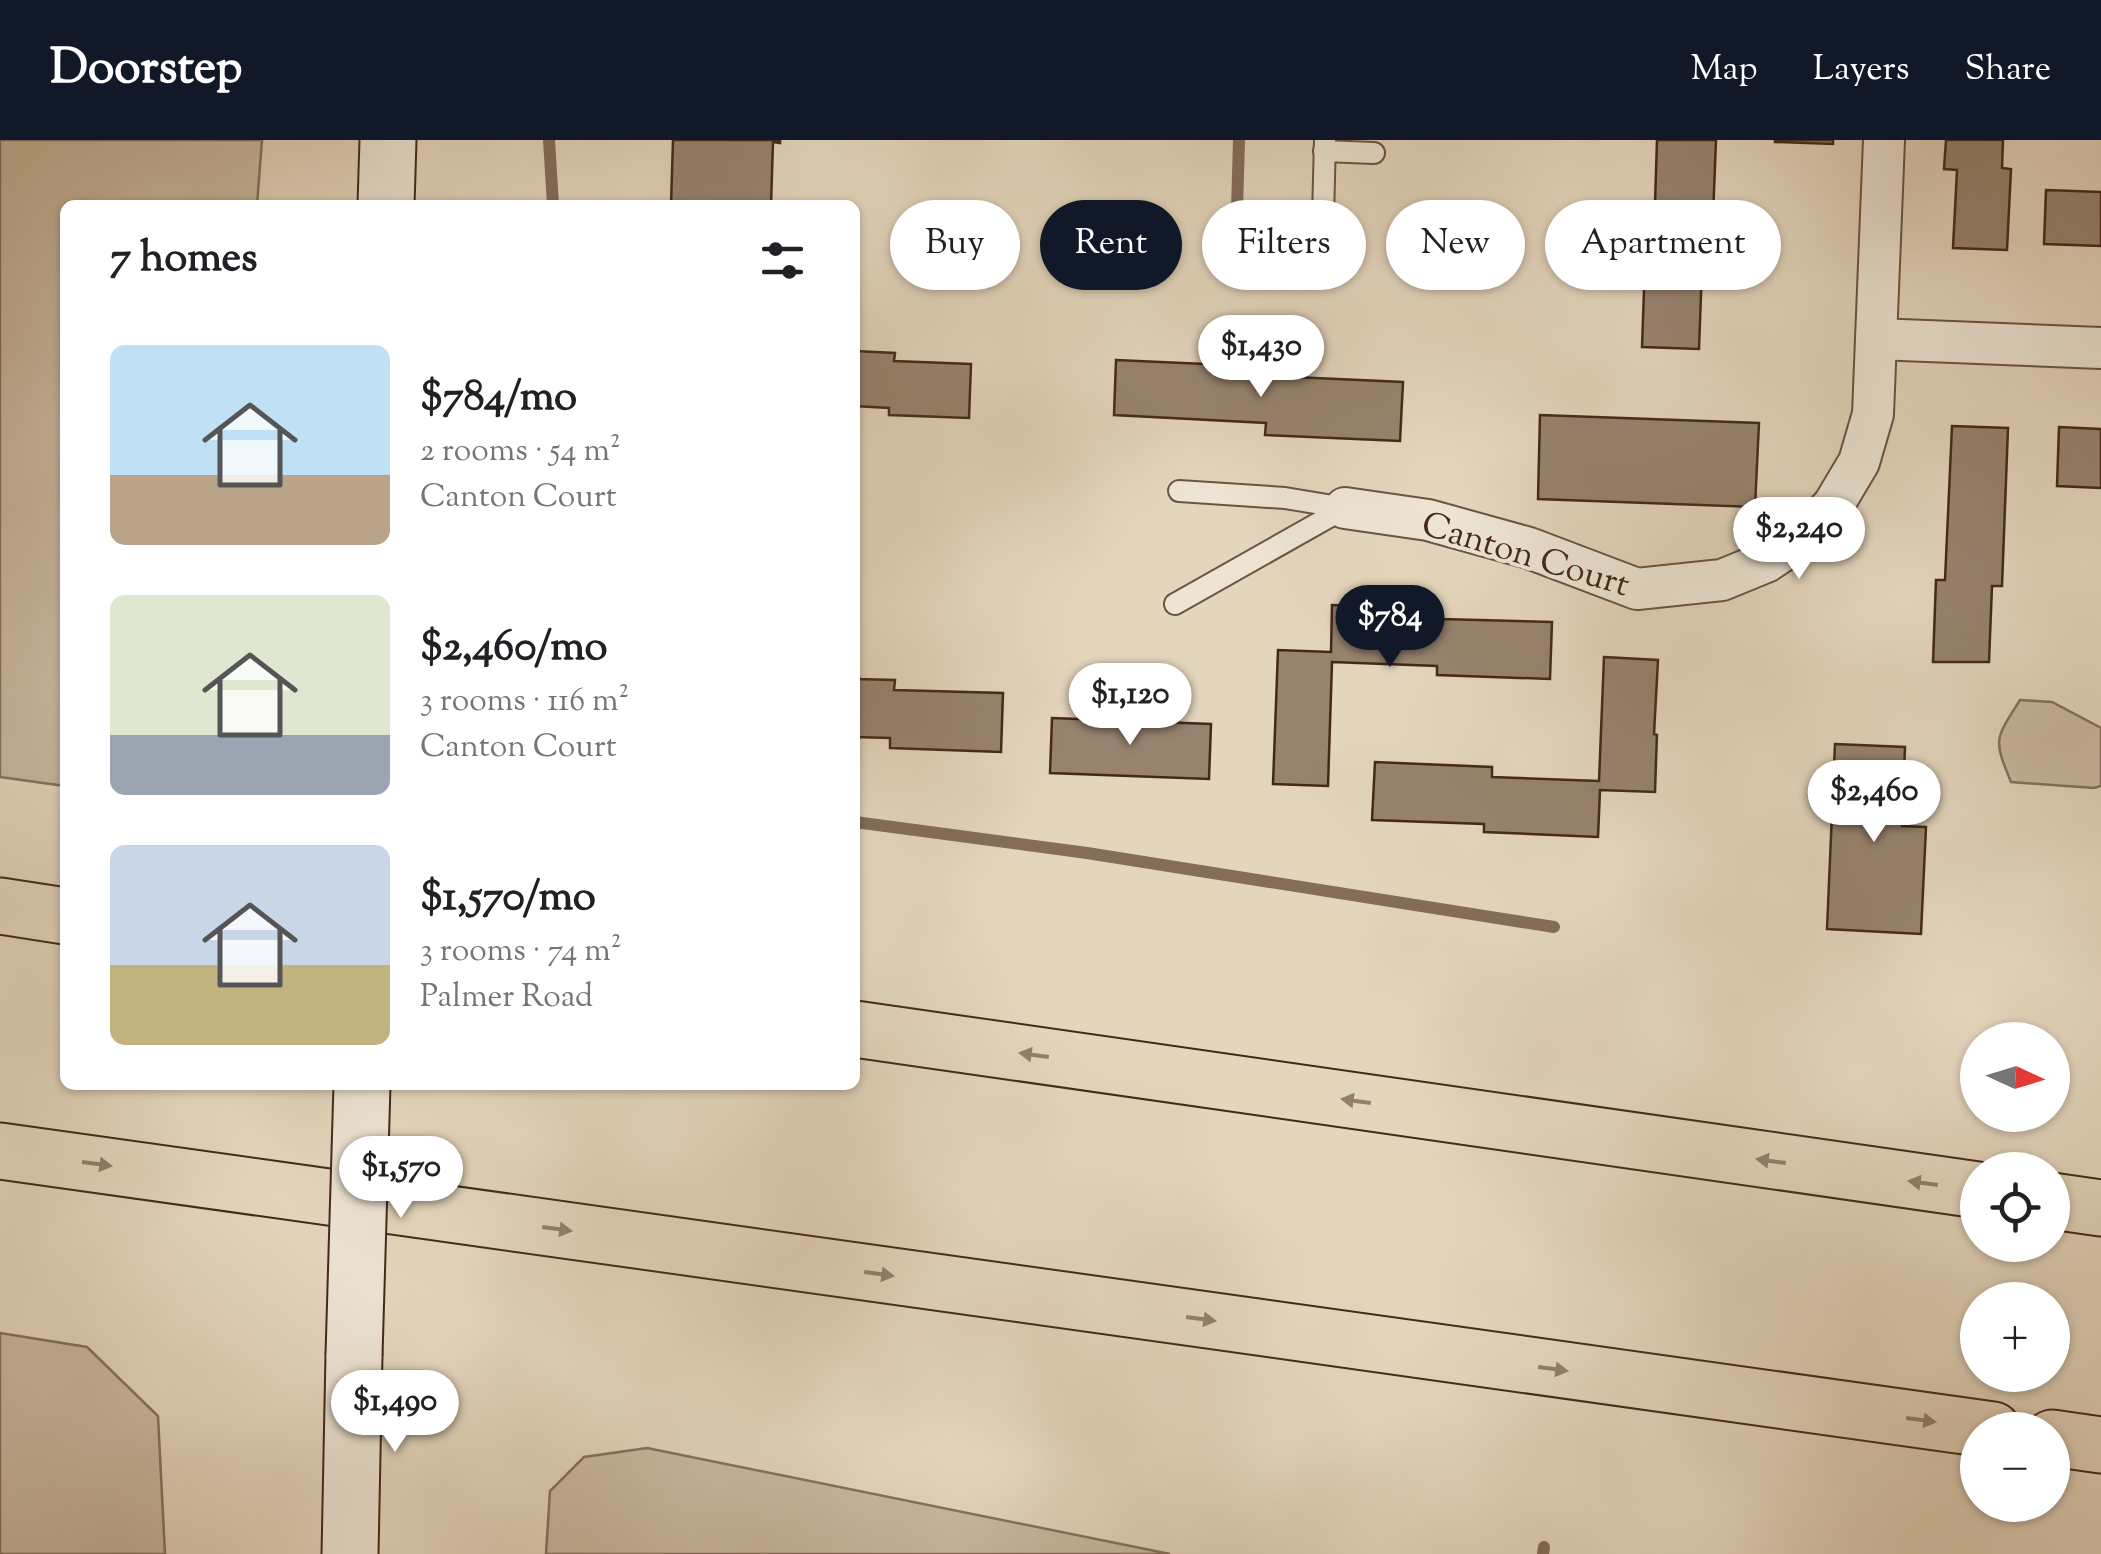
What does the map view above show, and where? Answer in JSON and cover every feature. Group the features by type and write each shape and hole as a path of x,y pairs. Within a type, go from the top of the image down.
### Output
{"highway":[{"path":"0,906 60,915"},
{"path":"860,1030 1960,1187"},
{"path":"0,1151 1960,1425"},
{"path":"2070,1204 2101,1208"},
{"path":"2070,1441 2101,1445"}],"street":[{"path":"386,200 388,140"},
{"name":"Canton Court","path":"1344,508 1445,524 1529,548 1636,589 1722,580 1766,562 1808,534 1834,504 1859,462 1873,414 1884,140"},
{"path":"1876,339 2101,348"},
{"path":"350,1554 362,1090"}],"lane":[{"path":"1323,200 1324,146 1374,153"},
{"name":"Canton Court","path":"1179,491 1284,498 1344,508"},
{"path":"1175,604 1344,508"}],"shaded area":[{"path":"0,140 262,140 257,200 60,200 60,785 0,777"},
{"path":"2020,700 2052,702 2101,728 2101,786 2011,782 1999,740"},
{"path":"0,1333 87,1347 158,1416 165,1554 0,1554"},
{"path":"647,1448 1170,1554 546,1554 550,1491 584,1457"}],"building":[{"path":"673,140 780,140 773,142 771,200 671,200"},
{"path":"1657,140 1716,140 1714,200 1655,200"},
{"path":"1833,140 1833,144 1775,142"},
{"path":"1946,140 2003,140 2002,168 2011,169 2007,250 1953,248 1957,170 1944,169"},
{"path":"2046,190 2101,192 2101,246 2044,244"},
{"path":"1644,290 1701,290 1699,349 1642,347"},
{"path":"860,351 895,353 894,361 971,364 969,418 889,415 889,408 860,406"},
{"path":"1116,360 1272,367 1271,376 1403,382 1400,441 1265,435 1266,423 1114,415"},
{"path":"1540,415 1759,423 1755,507 1538,499"},
{"path":"1952,426 2008,428 2002,586 1992,586 1989,662 1933,662 1936,580 1945,580"},
{"path":"2059,427 2101,429 2101,488 2057,486"},
{"path":"1332,605 1441,609 1441,619 1552,622 1550,679 1437,675 1437,666 1332,662 1328,786 1273,784 1278,650 1331,652"},
{"path":"1604,657 1658,660 1654,734 1657,735 1655,792 1600,790 1598,837 1484,832 1484,824 1372,820 1375,762 1492,767 1492,777 1599,781"},
{"path":"860,679 895,680 894,690 1003,693 1001,752 890,748 890,738 860,737"},
{"path":"1052,718 1211,724 1209,779 1050,773"},
{"path":"1835,744 1905,747 1902,826 1926,827 1921,934 1827,929"}],"waterway":[{"path":"549,140 553,200"},
{"path":"1237,200 1239,140"},
{"path":"860,823 1087,853 1554,927"},
{"path":"1543,1554 1544,1547"}]}
